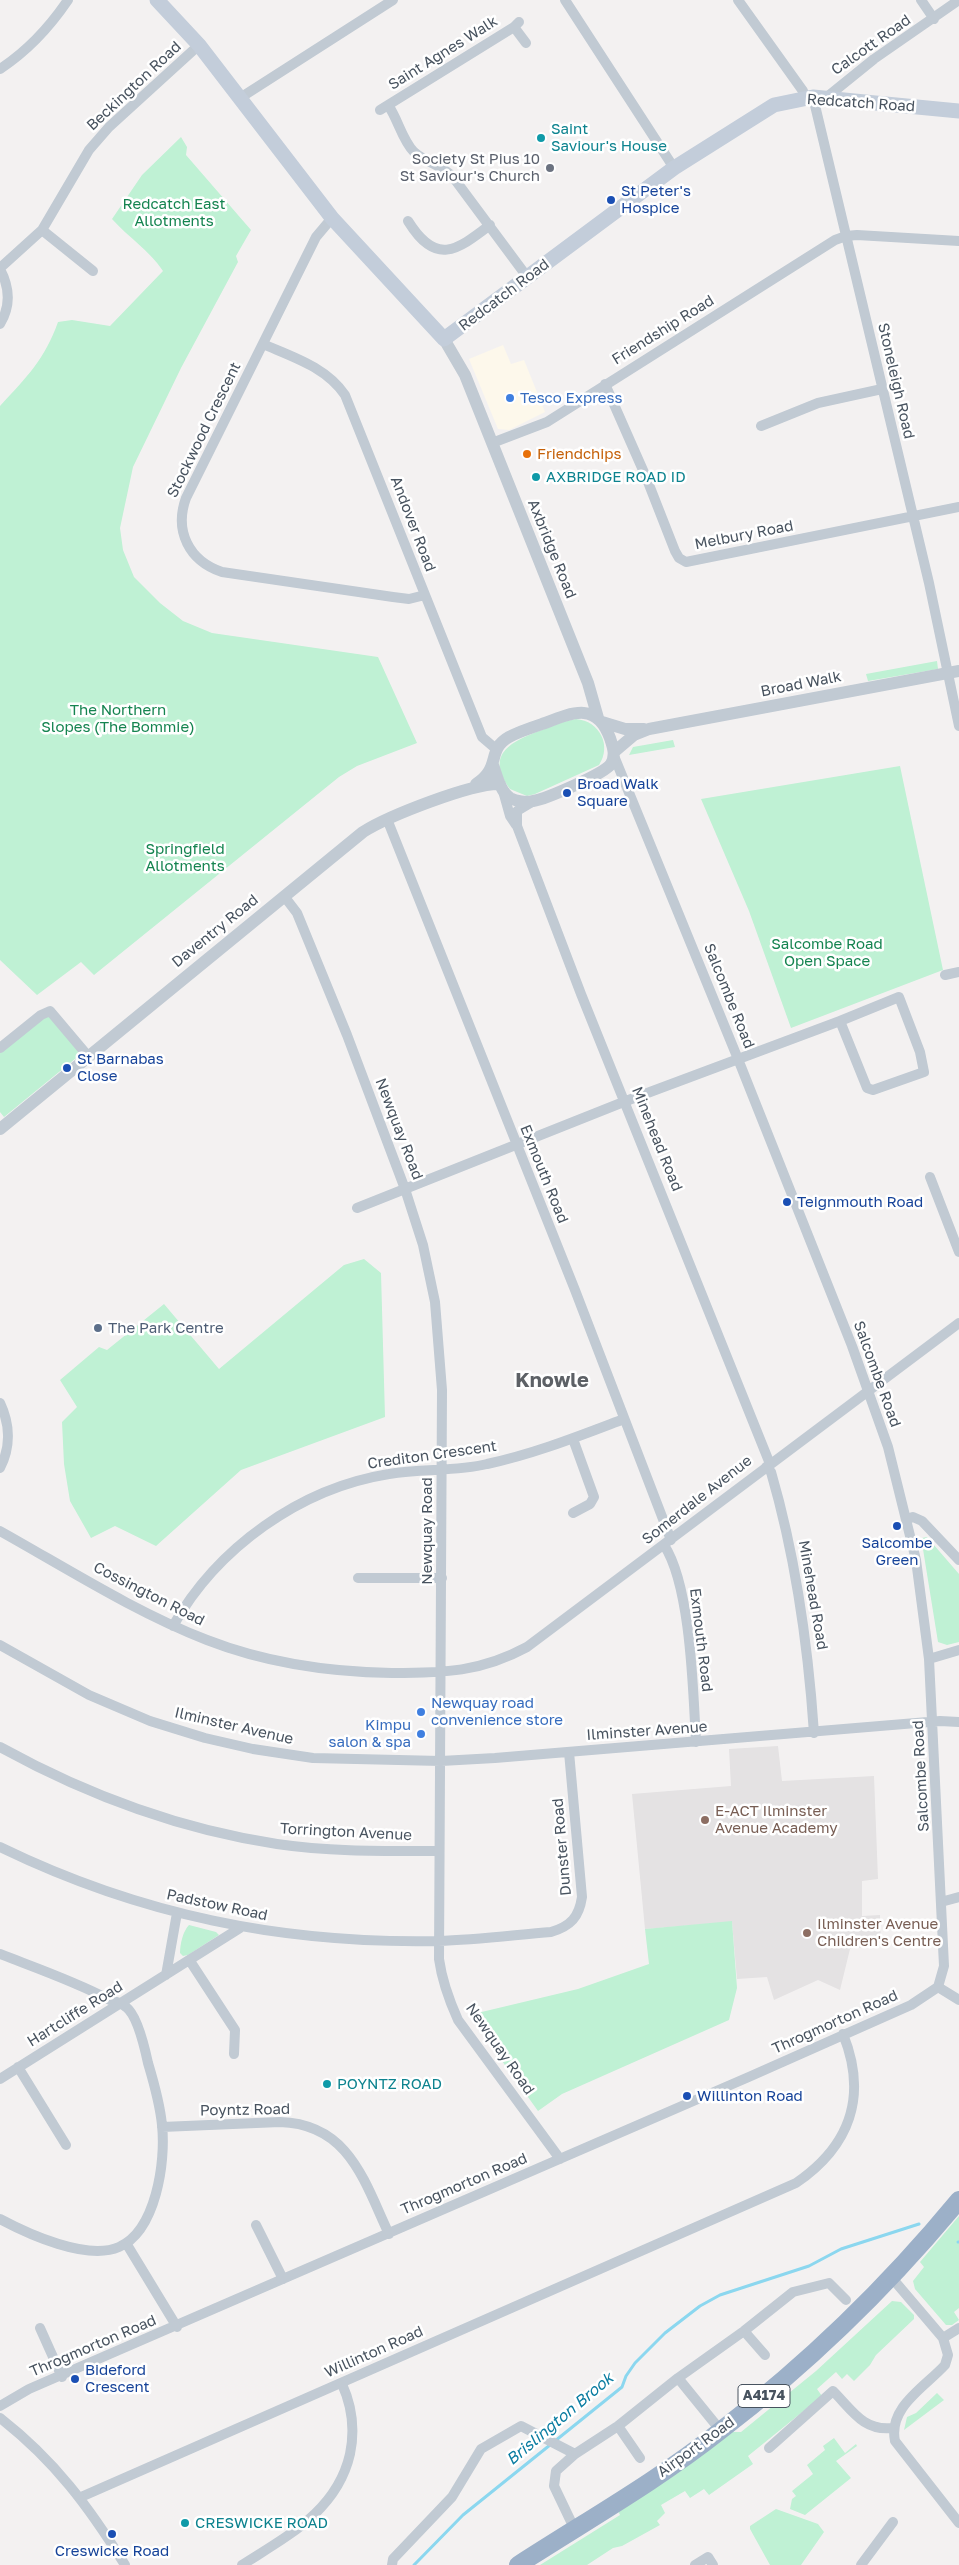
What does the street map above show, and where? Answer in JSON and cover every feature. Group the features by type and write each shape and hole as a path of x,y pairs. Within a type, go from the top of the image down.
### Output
{"highway":[{"name":"Airport Road","path":"518,2565 575,2530 721,2431 791,2375 892,2278 959,2200"}],"main road":[{"name":"Redcatch Road","path":"157,0 200,45 332,218 444,339 674,168 763,110 787,101 815,97 959,111"}],"street":[{"path":"0,69 22,54 49,28 68,0"},
{"path":"240,98 393,0"},
{"path":"565,0 674,168"},
{"name":"Stoneleigh Road","path":"738,0 803,91 815,97 882,389 953,672 959,726"},
{"path":"921,0 934,19"},
{"name":"Calcott Road","path":"815,97 934,19 959,0"},
{"name":"Saint Agnes Walk","path":"526,43 516,25 384,107 412,150 426,160 444,167 490,225 528,278"},
{"name":"Beckington Road","path":"0,324 6,313 8,302 6,279 0,269 42,230 89,150 109,126 200,45"},
{"name":"Stockwood Crescent","path":"332,218 316,237 184,505 182,529 188,546 204,564 222,572 409,599 425,595"},
{"path":"408,221 428,244 443,250 453,250 463,245 490,225"},
{"path":"42,230 93,271"},
{"path":"846,236 959,241"},
{"name":"Friendship Road","path":"492,443 547,422 835,240 846,236"},
{"name":"Axbridge Road","path":"444,339 463,370 600,720"},
{"name":"Andover Road","path":"263,344 323,372 335,382 345,395 482,737 496,750"},
{"name":"Melbury Road","path":"605,384 646,477 675,551 679,558 686,562 913,517"},
{"path":"761,426 818,403 882,389"},
{"path":"913,517 959,508"},
{"name":"Broad Walk","path":"614,754 634,735 649,729 953,672"},
{"path":"571,713 584,703 590,691"},
{"path":"533,801 516,801 502,787 493,765 496,750 502,742 512,735 571,713 582,711 600,720 614,754 611,764 596,776"},
{"name":"Broad Walk","path":"600,720 625,728 649,729"},
{"name":"Salcombe Road","path":"614,754 738,1059 869,1392 888,1447 907,1518 917,1569 929,1659 944,1966 938,1987"},
{"name":"Daventry Road","path":"470,788 487,776 493,765"},
{"path":"517,826 517,811 533,801 596,776 614,774 626,782"},
{"name":"Daventry Road","path":"1,1125 363,832 387,819 470,788 489,784 502,787"},
{"name":"Minehead Road","path":"502,787 510,816 517,826 581,994 626,1101 773,1480 793,1558 807,1644 814,1733"},
{"name":"Exmouth Road","path":"387,819 575,1290 668,1542 676,1567 686,1624 696,1742"},
{"name":"Newquay Road","path":"284,896 297,913 347,1035 405,1189 423,1244 435,1302 441,1359 442,1578 439,1959 442,1977 448,1999 458,2020 560,2159"},
{"path":"945,975 959,972"},
{"path":"357,1208 626,1101 899,998 920,1052 924,1072 873,1090 867,1088 840,1021"},
{"path":"0,1048 41,1015 50,1012 88,1056"},
{"path":"930,1177 959,1252"},
{"name":"Somerdale Avenue","path":"441,1673 488,1665 527,1647 959,1323"},
{"path":"0,1404 6,1419 9,1439 0,1468"},
{"name":"Crediton Crescent","path":"173,1626 192,1595 216,1567 266,1525 314,1497 374,1476 486,1465 573,1439 624,1419"},
{"path":"573,1439 594,1497 590,1504 573,1513"},
{"path":"907,1518 913,1517 922,1520 959,1560"},
{"name":"Cossington Road","path":"0,1531 173,1626 239,1651 302,1666 366,1672 441,1673"},
{"path":"358,1578 442,1578"},
{"name":"Ilminster Avenue","path":"0,1645 89,1695 150,1721 205,1738 253,1749 313,1758 441,1762 959,1722"},
{"path":"929,1659 959,1650"},
{"name":"Torrington Avenue","path":"0,1747 52,1776 111,1801 195,1828 287,1845 347,1850 439,1851"},
{"name":"Dunster Road","path":"440,1941 551,1932 564,1928 574,1921 580,1910 582,1897 569,1752"},
{"name":"Padstow Road","path":"0,1847 102,1890 176,1913 240,1928 345,1939 440,1941"},
{"path":"941,1902 959,1897"},
{"path":"166,1975 176,1913"},
{"name":"Hartcliffe Road","path":"0,2079 240,1928"},
{"path":"0,1954 93,1991 126,2007 139,2033 153,2079 162,2127 159,2176 150,2211 143,2227 118,2248 97,2252 54,2242 0,2218"},
{"path":"190,1961 235,2030 234,2054"},
{"path":"938,1987 959,2000"},
{"name":"Throgmorton Road","path":"0,2406 30,2389 177,2327 911,2005 938,1987"},
{"name":"Willinton Road","path":"81,2497 780,2191 809,2174 835,2147 849,2120 855,2087 854,2072 843,2034"},
{"path":"18,2067 66,2145"},
{"name":"Poyntz Road","path":"162,2127 287,2122 317,2130 338,2143 354,2160 389,2234"},
{"path":"256,2225 283,2280"},
{"path":"126,2243 177,2327"},
{"path":"892,2278 943,2338 948,2355 945,2365 903,2406 896,2416 892,2428 895,2441 959,2523"},
{"path":"575,2530 554,2486 556,2471 575,2454 618,2426 678,2378 744,2331 793,2292 829,2284 846,2300"},
{"path":"40,2328 62,2377"},
{"path":"943,2338 959,2328"},
{"path":"744,2331 765,2355"},
{"path":"678,2378 721,2431"},
{"path":"242,2565 309,2521 326,2504 339,2486 347,2465 353,2437 351,2410 342,2384"},
{"path":"769,2448 833,2392 867,2426 883,2429 892,2428"},
{"path":"0,2418 41,2452 81,2497 125,2565"},
{"path":"392,2565 393,2560 452,2497 481,2449 521,2426 557,2447 575,2454"},
{"path":"618,2426 640,2458"},
{"path":"861,2565 893,2522"},
{"path":"695,2565 708,2557 713,2565"}],"shaded area":[{"path":"503,345 511,364 524,360 545,412 509,430 498,429 469,359"},
{"path":"778,1746 782,1781 874,1776 878,1879 862,1881 862,1916 880,1915 881,1945 850,1949 840,1990 818,1980 774,2000 767,1977 737,1979 732,1922 645,1929 632,1794 731,1786 729,1749"}],"green space":[{"name":"The Northern Slopes (The Bommie)","path":"181,137 187,147 186,155 251,230 236,256 238,262 181,368 133,467 120,528 123,550 134,577 160,603 183,621 212,633 378,657 417,743 357,766 339,777 94,975 81,962 37,995 0,960 0,406 41,357 58,322 72,320 110,326 163,271 152,257 112,219 142,175"},
{"path":"937,661 938,669 868,681 866,674"},
{"path":"576,719 592,724 601,736 604,750 603,758 599,765 535,794 527,796 510,789 500,767 504,751 510,745 528,735"},
{"path":"673,740 675,747 629,755 633,747"},
{"name":"Salcombe Road Open Space","path":"900,766 943,970 791,1028 749,911 701,799"},
{"path":"49,1013 81,1054 4,1117 0,1112 0,1053"},
{"path":"364,1259 381,1273 385,1417 241,1470 156,1546 115,1526 91,1538 70,1501 64,1464 62,1422 77,1407 60,1380 99,1347 107,1350 164,1304 219,1369 344,1265"},
{"path":"927,1537 959,1574 959,1642 947,1645 938,1642 922,1543 922,1538"},
{"path":"732,1921 737,1988 729,2020 562,2094 538,2111 469,2015 578,1989 649,1964 645,1929"},
{"path":"189,1925 216,1932 219,1935 188,1955 183,1956 180,1953 181,1942"},
{"path":"959,2216 959,2308 954,2312 959,2320 952,2325 946,2325 915,2289 913,2281 924,2267 920,2262"},
{"path":"892,2301 901,2302 914,2315 914,2319 876,2355 870,2365 854,2381 847,2374 842,2379 836,2372 817,2389 822,2396 748,2456 753,2464 709,2495 704,2489 690,2498 685,2491 661,2505 665,2513 657,2521 660,2525 622,2546 613,2548 587,2565 540,2565 620,2515 618,2511 731,2432 741,2432 816,2371"},
{"path":"937,2393 944,2400 904,2430 907,2417 916,2413"},
{"path":"834,2438 845,2453 856,2444 857,2446 836,2461 851,2478 805,2515 790,2509 792,2499 796,2496 792,2491 813,2474 807,2465 825,2450 823,2446"},
{"path":"776,2509 818,2524 824,2532 801,2565 770,2565 750,2529 750,2526"}],"waterway":[{"name":"Brislington Brook","path":"555,2441 622,2387 626,2376 635,2363 665,2333 700,2306 720,2295 809,2266 841,2249 919,2224"},
{"name":"Brislington Brook","path":"414,2565 463,2515 550,2445"}],"place":[{"name":"Saint Saviour's House","path":"541,138"},
{"name":"Society St Pius 10 St Saviour's Church","path":"550,168"},
{"name":"St Peter's Hospice","path":"611,200"},
{"name":"Tesco Express","path":"510,398"},
{"name":"Friendchips","path":"527,454"},
{"name":"AXBRIDGE ROAD ID","path":"536,477"},
{"name":"Broad Walk Square","path":"567,793"},
{"name":"St Barnabas Close","path":"67,1068"},
{"name":"Teignmouth Road","path":"787,1202"},
{"name":"The Park Centre","path":"98,1328"},
{"name":"Salcombe Green","path":"897,1526"},
{"name":"Newquay road convenience store","path":"421,1712"},
{"name":"Kimpu salon & spa","path":"421,1734"},
{"name":"E-ACT Ilminster Avenue Academy","path":"705,1820"},
{"name":"Ilminster Avenue Children's Centre","path":"807,1933"},
{"name":"POYNTZ ROAD","path":"327,2084"},
{"name":"Willinton Road","path":"687,2096"},
{"name":"Bideford Crescent","path":"75,2379"},
{"name":"CRESWICKE ROAD","path":"185,2523"},
{"name":"Creswicke Road","path":"112,2534"}],"district":[{"name":"Knowle","path":"552,1381"}],"park label":[{"name":"Redcatch East Allotments","path":"174,212"},
{"name":"Springfield Allotments","path":"185,858"}]}
